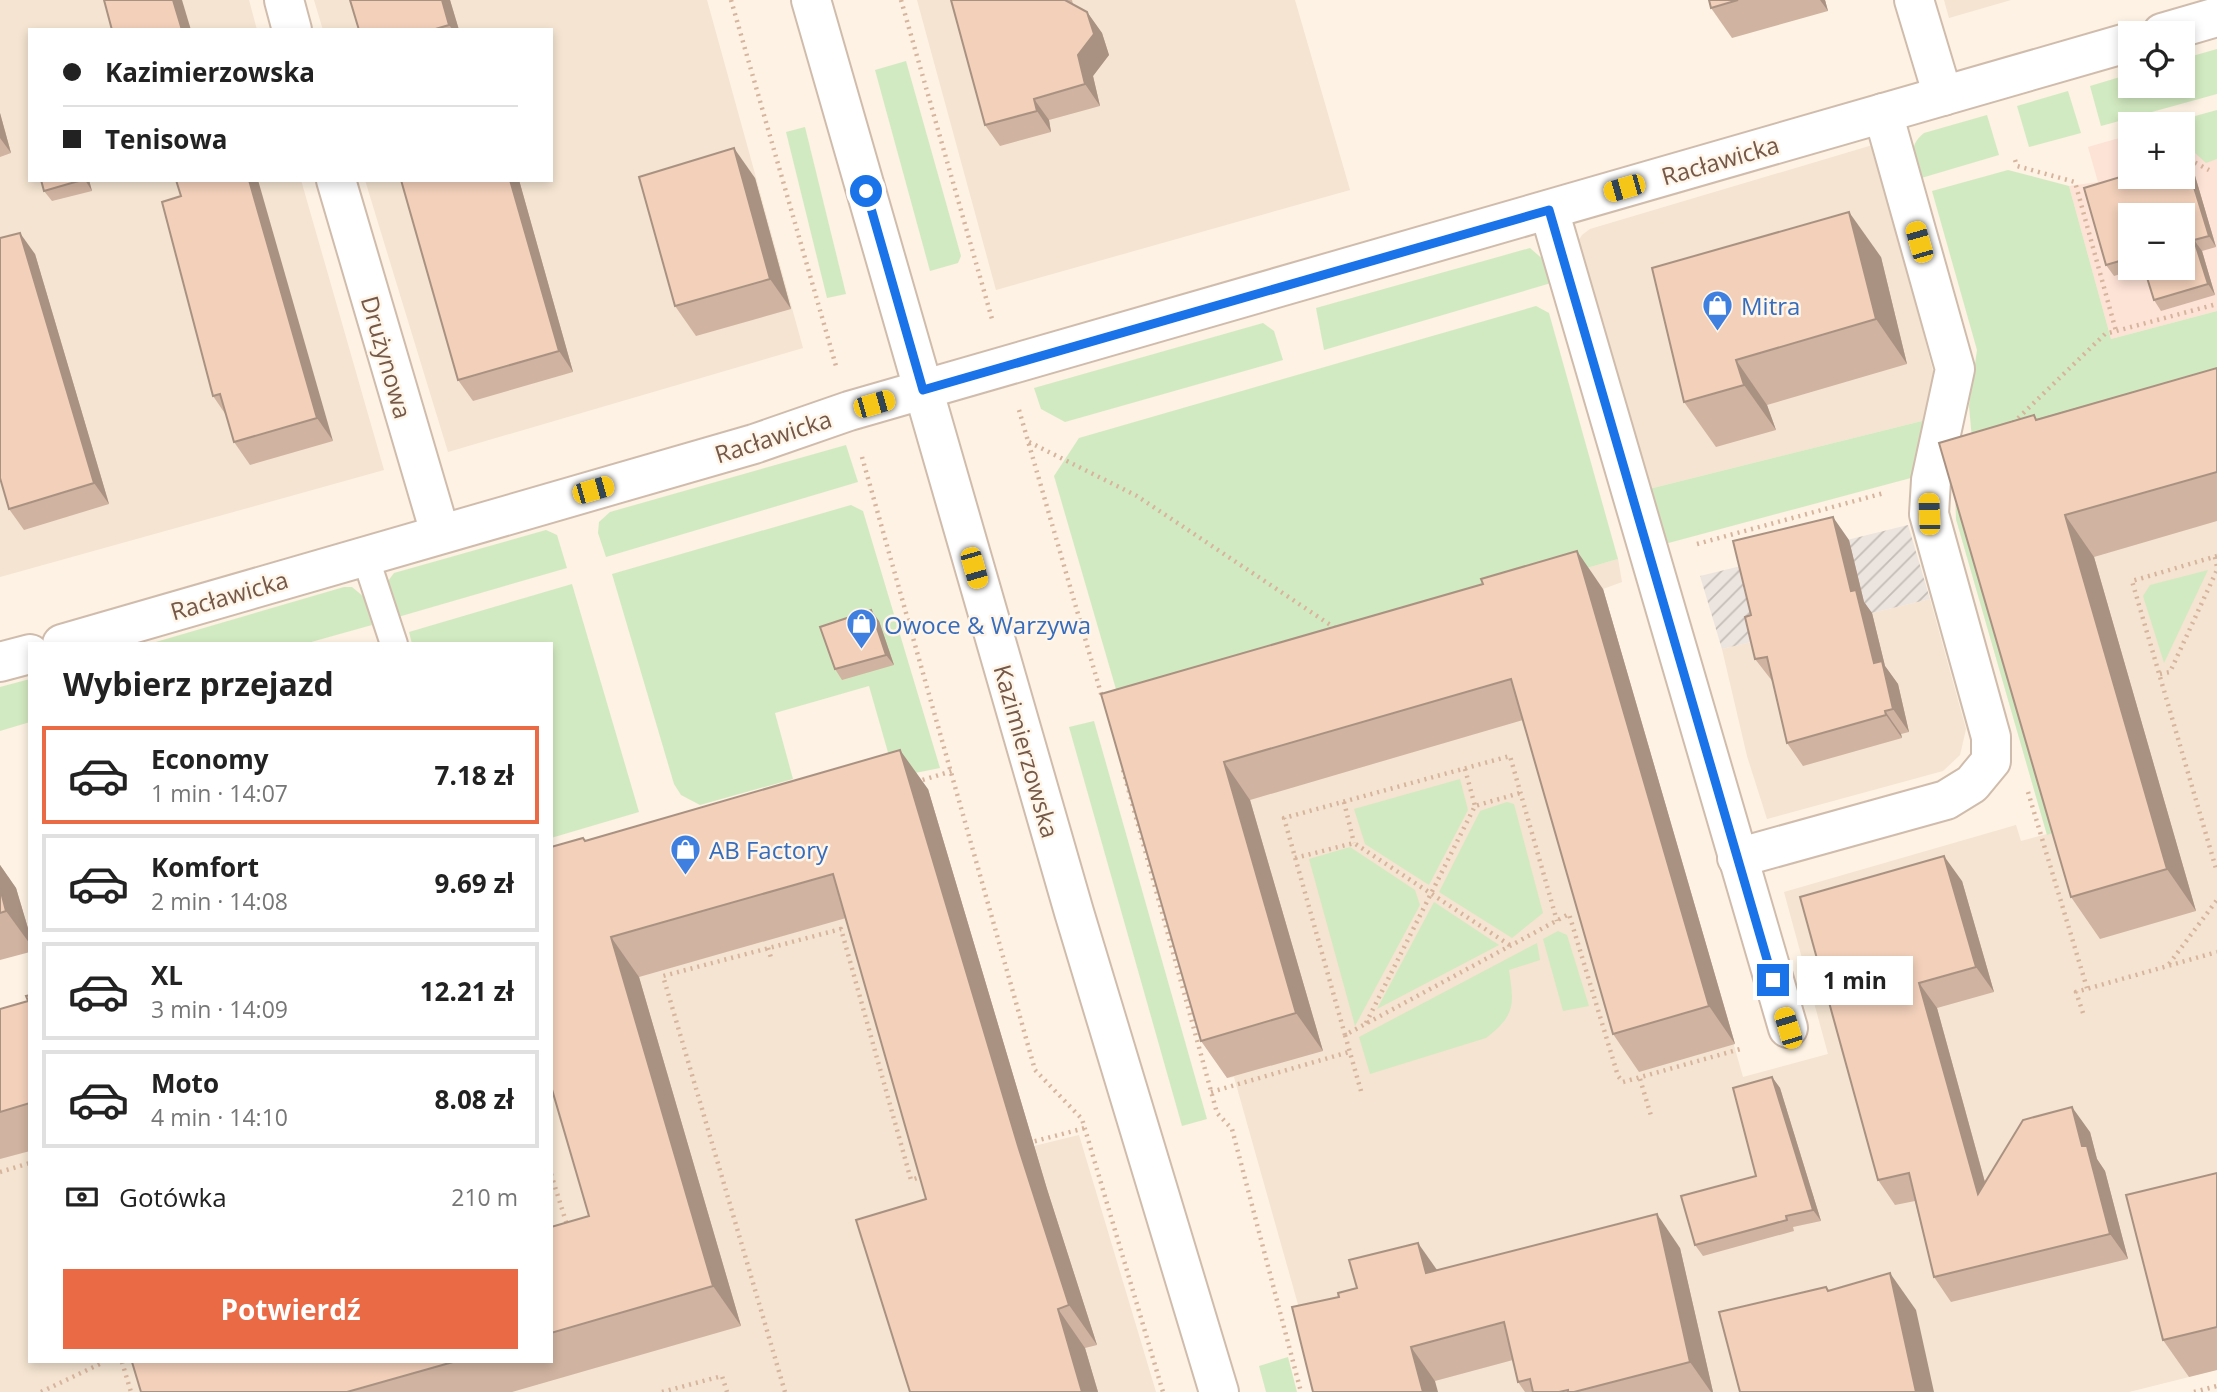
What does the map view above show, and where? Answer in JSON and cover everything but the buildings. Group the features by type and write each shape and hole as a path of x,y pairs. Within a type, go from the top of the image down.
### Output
{"street":[{"path":"284,0 291,28"},
{"name":"Kazimierzowska","path":"811,0 1073,912 1215,1388"},
{"path":"1914,0 1943,96"},
{"path":"2195,24 2217,18"},
{"name":"Racławicka","path":"76,642 104,638 440,533 754,444 923,390 2118,45"},
{"path":"1737,858 1946,800 1972,784 1991,761 1991,737 1929,514 1931,480 1955,369 1883,113"},
{"name":"Drużynowa","path":"337,182 440,533"},
{"path":"1549,210 1648,558 1788,1028"},
{"path":"0,662 28,655"}],"lane":[{"path":"365,556 393,642"}],"path":[{"path":"731,0 839,375"},
{"path":"901,0 995,329"},
{"path":"2015,160 2017,166 2075,182 2116,331"},
{"path":"2195,163 2208,170"},
{"path":"2005,431 2105,334 2217,304"},
{"path":"1016,402 1103,700"},
{"path":"1028,442 1137,496 1348,637"},
{"path":"859,449 1035,1070 1082,1119 1163,1392"},
{"path":"1648,558 1931,480"},
{"path":"2160,674 2170,672 2217,569 2216,557 2132,581 2217,872"},
{"path":"1362,1091 1284,818 1510,756 1557,920"},
{"path":"1121,765 1217,1113 1233,1129 1301,1392"},
{"path":"1366,1024 1475,806 1465,769"},
{"path":"912,783 952,771"},
{"path":"1475,806 1520,793"},
{"path":"1344,802 1354,843 1511,946"},
{"path":"1295,858 1354,843"},
{"path":"2168,965 2217,900"},
{"path":"1345,1035 1569,914 1618,1076 1623,1082 1754,1044"},
{"path":"785,1392 663,976 841,929 911,1180 936,1172"},
{"path":"768,948 772,961"},
{"path":"2083,1013 2076,992 2217,952"},
{"path":"1211,1092 1349,1052"},
{"path":"1640,1079 1652,1119"},
{"path":"1020,1146 1085,1128"},
{"path":"0,1171 28,1164"},
{"path":"553,1180 570,1235"},
{"path":"41,1392 102,1363"},
{"path":"122,1363 131,1392"},
{"path":"662,1392 722,1376 727,1392"},
{"path":"2194,1392 2217,1386"}],"shaded area":[{"path":"0,0 249,0 256,28 28,28 28,182 302,182 384,470 0,577"},
{"path":"314,0 707,0 803,348 448,452 366,182 553,182 553,28 322,28"},
{"path":"917,0 1295,0 1350,190 996,290"},
{"path":"1944,0 2011,0 1949,18"},
{"path":"2118,138 2118,189 2195,189 2195,152 2206,162 2217,159 2217,311 2111,339 2069,186 2098,182 2088,147"},
{"path":"1876,144 1936,383 1930,419 1645,490 1577,243 1582,235 1590,229"},
{"path":"2217,388 2217,1370 2129,1392 1328,1392 1301,1315 1234,1077 1227,1078 1120,703 1618,559 1622,582 1603,589 1743,1077 1828,1054 1784,892 2016,825 2021,841 2047,834 1956,519 1955,504"},
{"path":"1908,525 1930,599 1722,649 1700,576"},
{"path":"1930,599 1966,729 1960,755 1943,771 1767,819 1747,756 1722,649"},
{"path":"928,789 1034,1146 1079,1135 1156,1392 0,1392 0,1057 28,1049 28,1363 553,1363 553,894 613,881"}],"green space":[{"path":"2217,49 2217,94 2152,112 2118,112 2118,121 2101,126 2090,86 2118,78 2118,98 2195,98 2195,55"},
{"path":"906,61 961,256 958,263 930,271 875,70"},
{"path":"2068,91 2081,133 2029,147 2017,106"},
{"path":"2217,110 2217,159 2206,163 2195,153 2195,116"},
{"path":"1987,115 1999,155 1918,179 1914,148 1924,133"},
{"path":"805,127 846,294 827,298 786,132"},
{"path":"2008,170 2069,186 2111,339 2217,311 2217,388 1972,439 1969,406 1977,350 1932,191"},
{"path":"1530,248 1546,262 1551,283 1324,350 1316,308"},
{"path":"1536,306 1549,313 1618,559 1120,703 1054,476 1079,438"},
{"path":"1263,323 1274,331 1283,360 1065,422 1041,409 1034,388"},
{"path":"1930,419 1922,475 1661,545 1645,490"},
{"path":"846,445 858,482 606,557 598,533 599,522 610,512"},
{"path":"1956,491 2064,828 2047,835 1956,519"},
{"path":"851,505 863,511 940,768 895,777 869,686 775,713 793,779 700,805 681,795 674,784 612,574"},
{"path":"546,530 557,535 567,568 398,617 388,581 394,573"},
{"path":"2208,570 2164,663 2143,596 2150,585"},
{"path":"572,584 639,812 553,837 553,642 412,642 409,632"},
{"path":"344,587 352,587 364,597 372,625 311,642 156,642"},
{"path":"28,680 28,723 0,731 0,687"},
{"path":"1094,721 1207,1119 1182,1126 1069,727"},
{"path":"1460,779 1468,810 1429,885 1365,844 1354,809"},
{"path":"1507,802 1514,804 1543,913 1512,938 1439,892 1480,811"},
{"path":"1350,847 1415,890 1420,905 1355,1026 1309,859"},
{"path":"1434,902 1499,945 1377,1009"},
{"path":"1558,931 1567,935 1589,1006 1563,1011 1543,939"},
{"path":"1537,943 1540,960 1509,970 1511,1008 1503,1022 1486,1038 1370,1074 1359,1037"},
{"path":"1288,1357 1297,1392 1266,1392 1259,1366"}],"place":[{"name":"Mitra","path":"1718,332"},
{"name":"Owoce & Warzywa","path":"861,651"},
{"name":"AB Factory","path":"686,876"}],"route":[{"path":"866,191 923,390 1549,210 1648,558 1773,980"}]}
